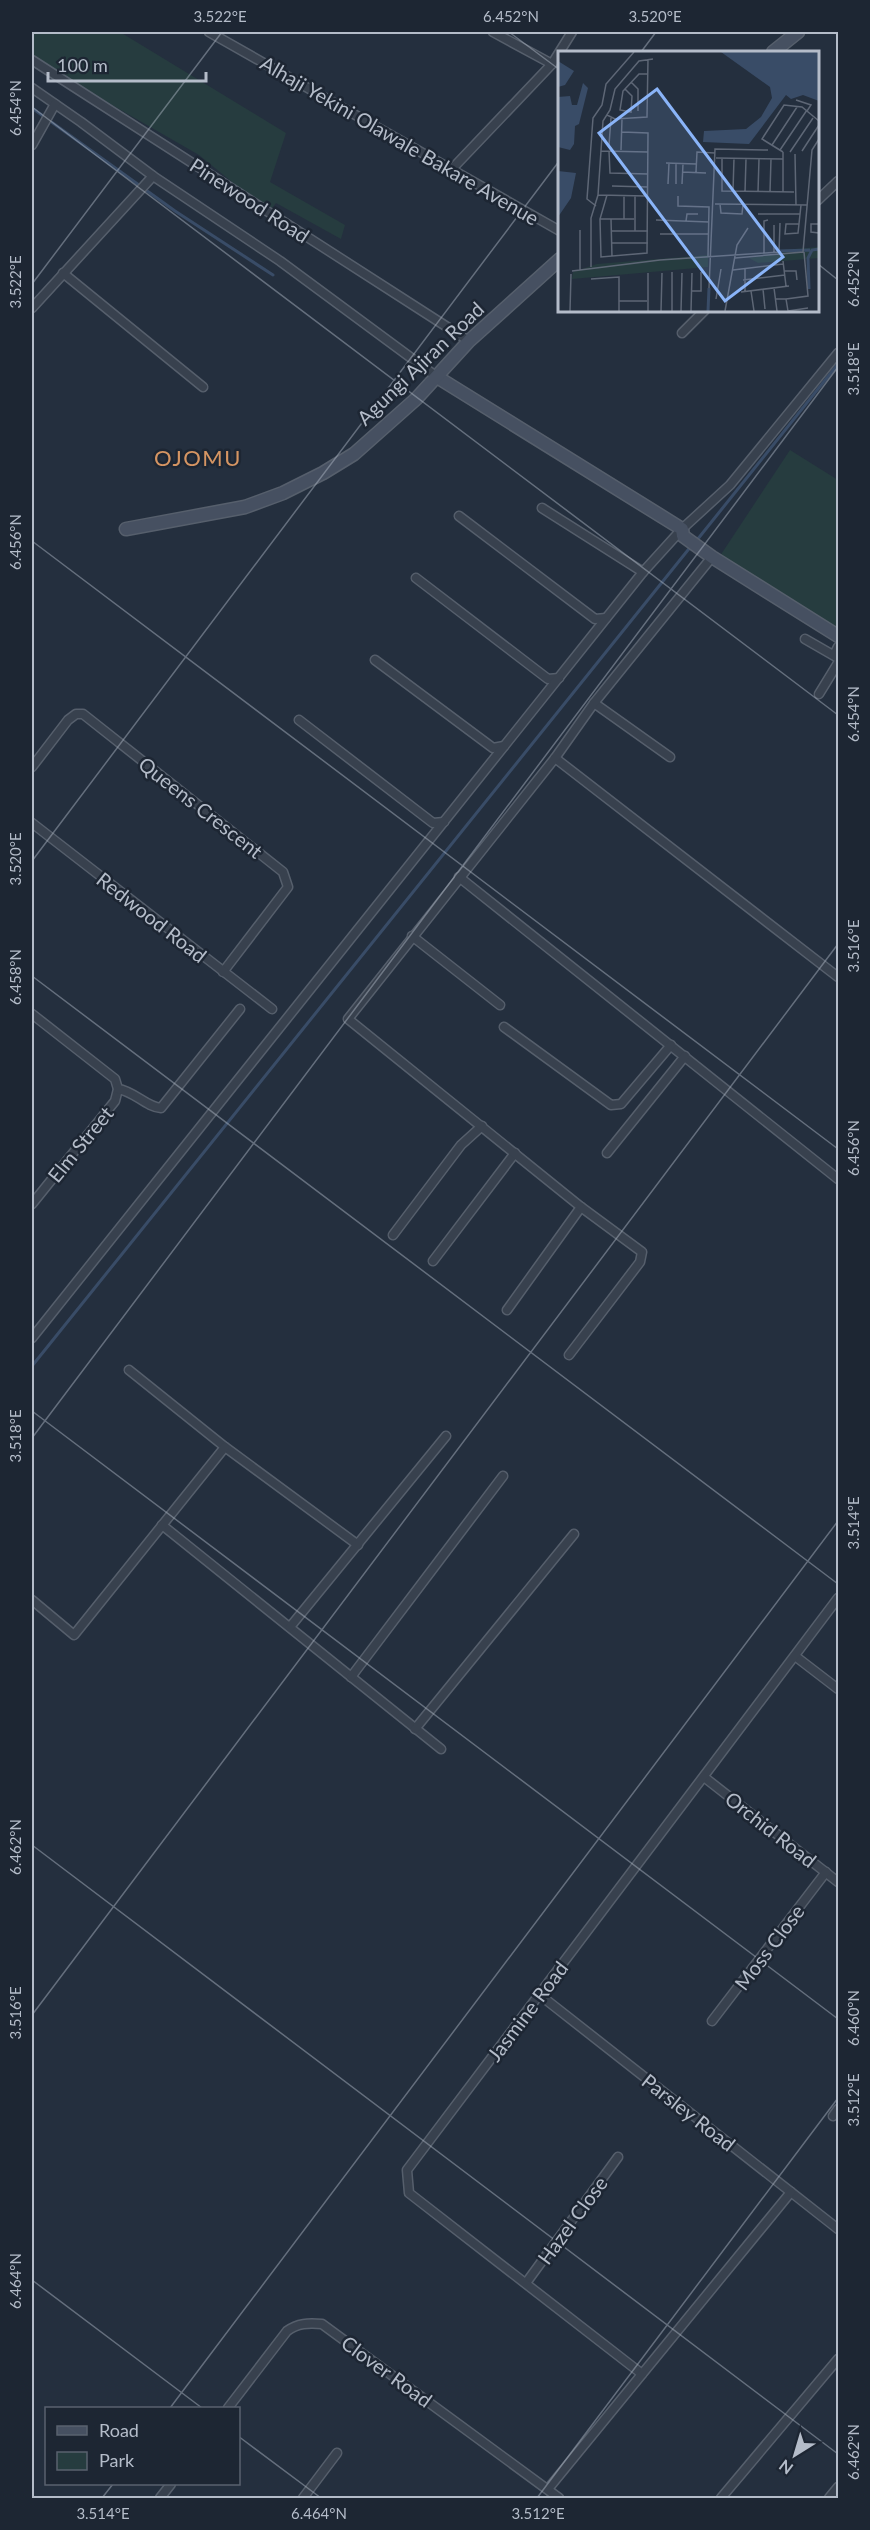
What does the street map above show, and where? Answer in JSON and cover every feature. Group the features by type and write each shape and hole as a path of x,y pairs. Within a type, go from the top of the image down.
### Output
{"street":[{"name":"Alhaji Yekini Olawale Bakare Avenue","path":"209,32 558,230"},
{"path":"493,32 552,64"},
{"path":"560,51 572,32"},
{"path":"775,51 798,32"},
{"path":"451,170 552,64 558,54"},
{"name":"Pinewood Road","path":"32,60 469,341"},
{"path":"32,88 153,176 280,261 437,377 683,532 710,556 838,636"},
{"path":"32,145 55,104"},
{"path":"32,308 153,176"},
{"path":"819,199 838,181"},
{"name":"Agungi Ajiran Road","path":"126,529 245,507 284,494 354,454 416,399 469,341 558,261"},
{"path":"63,273 203,387"},
{"path":"682,333 703,312"},
{"path":"32,1338 643,572 730,484 838,353"},
{"path":"542,508 643,572"},
{"path":"459,516 596,619 606,618"},
{"path":"569,1355 640,1262 642,1252 581,1207 348,1019 555,759 594,703 710,556"},
{"path":"416,578 548,679 559,678"},
{"path":"806,639 837,659"},
{"path":"819,694 837,659 838,646"},
{"path":"375,660 493,747 504,746"},
{"path":"594,703 670,757"},
{"name":"Queens Crescent","path":"32,767 68,720 76,714 84,714 283,872 288,887 223,972"},
{"path":"299,720 433,823 444,822"},
{"path":"555,759 838,977"},
{"name":"Redwood Road","path":"32,824 272,1009"},
{"path":"459,877 838,1179"},
{"path":"412,936 500,1005"},
{"path":"118,1089 128,1091 155,1107 161,1108 240,1009"},
{"name":"Elm Street","path":"32,1014 115,1079 118,1089 115,1101 32,1204"},
{"path":"504,1027 612,1105 621,1104 671,1045"},
{"path":"607,1153 685,1056"},
{"path":"393,1235 461,1145 482,1126"},
{"path":"433,1260 515,1153"},
{"path":"507,1310 581,1207"},
{"path":"129,1371 225,1447 358,1545"},
{"path":"290,1627 446,1436"},
{"path":"32,1599 74,1635 225,1447"},
{"path":"351,1677 503,1476"},
{"path":"162,1525 441,1749"},
{"path":"416,1729 573,1534"},
{"name":"Jasmine Road","path":"642,2374 409,2193 407,2170 838,1598"},
{"path":"795,1656 838,1689"},
{"name":"Orchid Road","path":"704,1777 838,1882"},
{"name":"Moss Close","path":"712,2021 826,1872"},
{"name":"Parsley Road","path":"540,1995 838,2229"},
{"name":"Hazel Close","path":"526,2283 618,2157"},
{"path":"548,2489 791,2192"},
{"name":"Clover Road","path":"230,2407 287,2331 307,2323 322,2324 559,2499"},
{"path":"721,2499 838,2359"},
{"path":"303,2499 337,2453"},
{"path":"160,2499 170,2485"},
{"path":"829,2499 838,2487"}],"green space":[{"path":"32,32 120,32 286,133 270,182 345,225 341,239 276,203 269,212 199,155 32,59"},
{"path":"790,450 838,480 838,640 714,565"}],"waterway":[{"path":"32,108 175,211 273,275"},
{"path":"697,540 838,364"},
{"path":"32,1366 692,545"}],"district":[{"name":"OJOMU","path":"198,457"}]}
